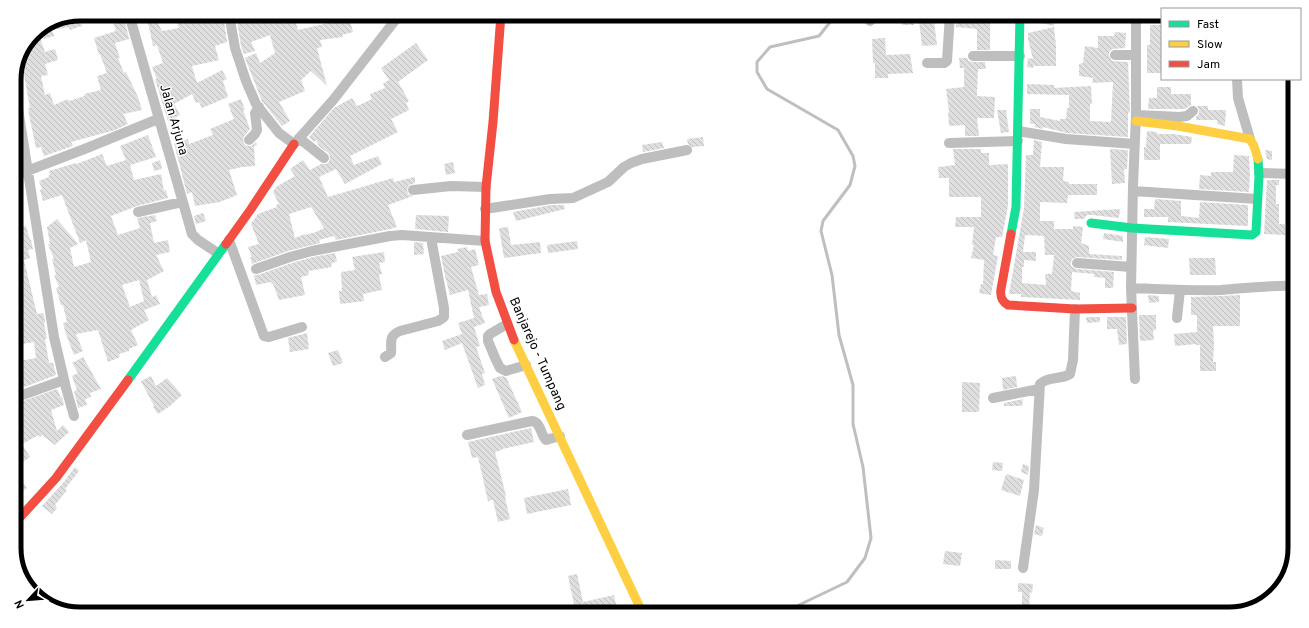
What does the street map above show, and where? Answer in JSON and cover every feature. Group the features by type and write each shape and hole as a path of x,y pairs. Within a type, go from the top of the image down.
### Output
{"street":[{"name":"Jalan Arjuna","path":"131,21 192,234 206,246 218,253"},
{"path":"230,21 235,48 246,81 256,104 279,133 324,158"},
{"path":"21,516 56,478 251,209 294,141 334,99 395,21"},
{"name":"Banjarejo - Tumpang","path":"500,21 485,209 485,241 496,292 507,324 640,607"},
{"path":"927,63 944,63 946,61 949,21"},
{"path":"1020,21 1016,207 1000,286 1001,299 1008,305 1075,309 1132,308"},
{"path":"1135,379 1131,267 1136,118 1136,21"},
{"path":"1115,55 1136,55"},
{"path":"973,56 1020,56"},
{"path":"1091,223 1132,228 1254,234 1256,230 1259,173 1257,151 1255,145 1250,139 1238,98 1237,80"},
{"path":"249,140 257,130 254,113 259,108"},
{"path":"1136,118 1179,118 1187,116 1193,111"},
{"path":"1136,118 1250,139"},
{"path":"21,174 158,119"},
{"path":"21,127 54,337 74,416"},
{"path":"949,143 1018,136 1135,144"},
{"path":"485,209 543,200 574,198 608,182 631,163 687,150"},
{"path":"1259,173 1288,174"},
{"path":"413,190 451,186 486,187"},
{"path":"1133,191 1257,199"},
{"path":"138,212 182,202"},
{"path":"256,269 312,251 379,238 402,236 485,241"},
{"path":"385,357 391,353 391,338 395,334 400,331 439,321 444,317 444,308 431,238"},
{"path":"228,240 264,336 269,338 302,327"},
{"path":"1077,263 1131,267"},
{"path":"1131,288 1220,290 1288,285"},
{"path":"1177,318 1180,290"},
{"path":"1023,568 1034,490 1040,384 1045,380 1063,377 1070,374 1073,360 1075,309"},
{"path":"507,324 488,336 488,341 496,360 500,368 506,371 526,365"},
{"path":"21,395 64,380"},
{"path":"994,398 1039,390"},
{"path":"467,435 532,421 538,424 546,440 560,436"}],"building":[{"path":"80,21 82,26 70,30 69,27 52,30 54,36 44,39 43,34 57,25"},
{"path":"113,21 125,21 129,39 115,43 120,58 118,58 124,73 126,72 138,97 142,110 123,114 128,124 115,130 71,142 73,146 44,156 41,147 36,148 28,108 30,108 22,69 27,54 33,44 40,37 45,52 55,49 58,60 45,64 48,75 41,76 45,95 50,93 54,105 68,99 69,101 85,96 84,94 101,90 97,76 107,73 100,54 99,55 94,38 116,31"},
{"path":"146,21 157,21 162,31 179,28 176,21 224,21 227,42 215,46 219,60 192,66 197,83 222,70 227,79 223,81 228,97 202,108 199,102 196,103 192,94 174,104 180,115 168,121 155,79 157,79 152,67 163,63 157,45 153,46"},
{"path":"237,21 256,21 256,23 262,21 295,21 298,30 328,23 328,21 350,21 353,32 342,35 343,37 320,40 322,47 317,48 327,86 311,71 301,80 305,91 279,102 290,121 282,126 262,101 245,58 256,53 260,63 275,53 270,35 251,42 255,51 244,54 241,46"},
{"path":"902,21 914,21 914,25 902,25"},
{"path":"919,21 934,21 937,45 922,46"},
{"path":"956,21 977,21 990,23 990,50 977,50 977,29 956,27"},
{"path":"1032,21 1053,21 1054,26"},
{"path":"1150,25 1161,25 1161,73 1147,73 1147,45 1150,45"},
{"path":"1054,27 1056,66 1034,66 1034,64 1033,68 1027,67 1028,58 1033,59 1028,33"},
{"path":"1115,32 1126,33 1125,48 1112,49 1109,52 1109,55 1112,61 1128,62 1130,113 1128,112 1128,137 1067,133 1043,127 1043,129 1035,127 1035,124 1030,124 1030,109 1040,109 1040,117 1060,121 1060,119 1066,119 1067,108 1069,108 1069,95 1027,94 1027,84 1054,85 1054,88 1091,86 1092,104 1090,104 1090,121 1111,122 1113,82 1092,83 1093,78 1079,76 1079,64 1083,63 1085,46 1098,48 1098,36 1114,36"},
{"path":"885,38 886,55 910,54 913,73 888,74 888,78 875,78 872,39"},
{"path":"416,43 428,60 398,82 409,101 406,103 409,110 391,119 398,132 350,156 354,165 378,156 382,164 345,184 336,169 319,177 328,197 393,178 394,182 415,177 415,183 409,185 407,190 408,194 413,196 388,205 397,227 336,240 334,236 319,240 320,243 288,251 252,264 250,257 252,257 248,247 259,244 251,224 258,214 277,207 276,205 279,204 273,192 276,187 295,176 290,169 303,160 310,170 321,164 326,164 329,162 330,156 328,153 319,146 316,140 314,142 309,137 334,108 352,98 357,106 372,99 370,94 385,88 383,84 389,80 381,68","holes":["311,207 324,228 295,238 289,214"]},
{"path":"959,58 967,58 969,61 973,62 985,62 986,69 978,69 977,96 995,97 994,118 977,118 979,136 965,136 965,125 949,126 946,89 964,87 964,68 960,68"},
{"path":"1157,87 1171,87 1171,94 1191,94 1191,105 1185,109 1148,109 1149,98 1157,98"},
{"path":"241,99 245,110 243,110 250,129 244,136 243,141 245,145 248,146 251,146 256,142 257,145 254,146 255,166 229,170 237,195 220,202 195,206 192,192 187,194 174,143 188,139 189,144 213,135 210,129 234,119 228,104"},
{"path":"1197,106 1208,106 1208,110 1226,110 1225,126 1217,124 1217,120 1196,120 1196,117 1199,114"},
{"path":"997,110 1006,110 1009,132 1001,133"},
{"path":"1147,131 1157,132 1157,134 1174,134 1192,137 1191,144 1160,144 1160,160 1144,160 1144,147 1146,147"},
{"path":"148,135 156,157 130,165 134,180 161,174 164,191 166,190 168,198 137,206 111,216 118,235 140,228 137,218 155,215 157,221 150,223 154,243 168,240 170,252 156,255 164,271 147,280 152,297 156,295 160,304 144,310 149,320 131,330 138,345 129,349 129,351 119,354 120,357 108,362 98,330 76,334 83,351 74,355 63,323 67,322 63,305 61,305 56,288 59,287 54,275 56,275 52,259 54,259 48,244 50,244 47,227 57,219 78,244 70,248 74,267 91,262 86,240 80,243 62,195 43,201 40,190 42,189 39,181 49,177 49,171 76,163 77,164 102,154 107,166 126,160 120,146","holes":["139,280 144,301 130,307 122,285"]},
{"path":"703,137 704,146 692,147 688,144 687,139"},
{"path":"1034,140 1042,142 1040,167 1064,167 1063,181 1069,182 1069,184 1097,184 1097,195 1068,195 1067,203 1040,202 1040,221 1054,221 1054,229 1073,229 1073,226 1083,227 1081,243 1089,246 1089,254 1122,256 1122,260 1077,257 1072,259 1071,262 1071,266 1076,269 1114,272 1113,288 1105,288 1105,278 1094,277 1094,274 1072,272 1071,291 1080,293 1080,300 1021,297 1021,294 1009,294 1024,208 1026,155 1033,155","holes":["1025,235 1044,236 1045,255 1054,255 1052,274 1045,274 1046,285 1022,283 1022,267 1024,267 1024,260 1036,261 1036,252 1023,252"]},
{"path":"662,142 664,148 643,152 642,145"},
{"path":"953,149 981,149 981,153 989,153 989,165 1008,164 1008,206 1002,237 996,237 993,255 998,256 991,295 979,293 981,284 983,284 984,260 971,258 974,245 972,245 974,227 955,227 956,217 981,217 981,197 949,197 949,178 939,178 938,167 955,165"},
{"path":"1110,149 1128,150 1127,169 1124,169 1125,183 1112,184"},
{"path":"1265,150 1272,151 1272,160 1267,159"},
{"path":"1234,155 1249,156 1249,192 1199,189 1200,175 1211,176 1211,172 1233,172"},
{"path":"160,160 162,169 154,171 152,163"},
{"path":"453,162 455,173 446,175 444,164"},
{"path":"1267,180 1279,180 1279,185 1276,185 1276,204 1279,204 1279,224 1285,224 1285,235 1264,234"},
{"path":"1155,199 1181,201 1181,216 1199,218 1200,202 1248,205 1248,226 1168,222 1168,217 1144,217 1144,209 1154,209"},
{"path":"551,205 564,205 565,209 516,221 513,212"},
{"path":"1120,209 1119,218 1087,215 1084,219 1075,219 1074,212"},
{"path":"203,213 206,221 196,224 194,216"},
{"path":"416,215 449,216 448,232 415,229"},
{"path":"26,226 31,240 33,249 28,250 30,258 24,260 37,314 43,313 44,315 47,339 45,339 49,363 53,363 56,375 21,388 21,361 36,358 34,342 21,344 21,227"},
{"path":"508,227 511,245 540,242 541,253 504,258 499,228"},
{"path":"1104,233 1123,236 1123,242 1103,239"},
{"path":"1145,237 1169,239 1168,248 1144,245"},
{"path":"577,241 578,249 548,253 547,245"},
{"path":"414,242 423,243 424,254 414,255"},
{"path":"467,247 468,251 475,249 479,265 471,267 479,295 487,294 489,305 479,307 485,323 474,327 480,346 476,347 485,373 482,374 485,385 478,388 462,343 445,350 442,341 462,334 458,323 474,318 468,290 450,295 441,256 458,252 457,249"},
{"path":"384,252 385,262 379,263 382,274 379,275 382,290 363,294 364,301 340,304 339,291 342,291 341,272 355,270 352,257"},
{"path":"335,253 337,261 331,264 332,267 308,271 309,275 301,277 305,295 279,300 271,282 256,285 254,275 313,257"},
{"path":"1189,258 1215,258 1216,275 1190,275"},
{"path":"1148,295 1159,296 1159,302 1149,303"},
{"path":"1240,295 1240,326 1213,326 1213,362 1216,362 1216,371 1200,371 1200,345 1175,346 1174,334 1197,332 1197,315 1191,315 1191,297"},
{"path":"1139,315 1156,315 1156,330 1153,330 1154,340 1140,341"},
{"path":"1086,317 1100,317 1100,322 1087,323"},
{"path":"1107,317 1126,317 1127,344 1119,345 1117,329 1107,329"},
{"path":"307,333 309,349 290,352 288,338"},
{"path":"338,350 343,363 333,366 328,353"},
{"path":"83,357 101,389 90,393 91,397 85,399 87,405 78,408 74,391 77,390 72,376 78,373 72,363"},
{"path":"151,376 156,386 167,378 182,395 158,414 153,407 154,406 141,381"},
{"path":"500,376 506,377 522,412 509,418 492,379"},
{"path":"1016,376 1017,387 1003,390 1002,378"},
{"path":"962,382 980,383 979,412 962,412"},
{"path":"57,389 61,398 62,397 64,405 51,410 57,431 63,425 69,432 55,445 42,435 40,437 39,435 22,444 30,457 21,463 21,402"},
{"path":"1023,399 1022,406 1004,406 1004,403"},
{"path":"531,428 534,442 495,452 510,519 498,522 493,500 488,501 478,457 472,458 468,442"},
{"path":"993,462 1003,463 1002,471 992,470"},
{"path":"1023,464 1029,466 1028,475 1021,472"},
{"path":"75,467 79,471 65,489 67,490 55,505 57,508 52,514 42,506"},
{"path":"1006,474 1024,480 1020,496 1001,490"},
{"path":"21,480 27,488 21,493"},
{"path":"568,489 571,505 527,514 524,498"},
{"path":"1036,525 1044,528 1042,536 1034,534"},
{"path":"945,551 962,553 960,566 943,564"},
{"path":"995,560 1011,561 1011,569 995,569"},
{"path":"577,574 583,602 614,595 617,607 575,607 568,576"},
{"path":"1018,583 1033,584 1032,593 1030,592 1029,607 1022,607 1022,592 1018,592"}],"waterway":[{"path":"796,607 847,582 865,558 871,538 863,467 853,424 853,385 839,335 832,275 821,231 823,221 850,185 855,166 853,156 838,130 767,89 757,72 757,62 770,47 819,36 831,21"}],"traffic: fast":[{"path":"1011,234 1016,207 1020,21"},
{"path":"1091,223 1132,228 1252,235 1256,232 1259,176 1258,159"},
{"path":"128,380 226,244"}],"traffic: slow":[{"path":"1136,121 1178,126 1250,139 1258,159"},
{"path":"514,340 640,607"}],"traffic: jam":[{"path":"500,21 493,122 486,187 485,241 496,292 514,340"},
{"path":"226,244 294,144"},
{"path":"1011,234 1001,292 1002,300 1008,305 1075,309 1132,308"},
{"path":"21,516 56,478 128,380"}]}
